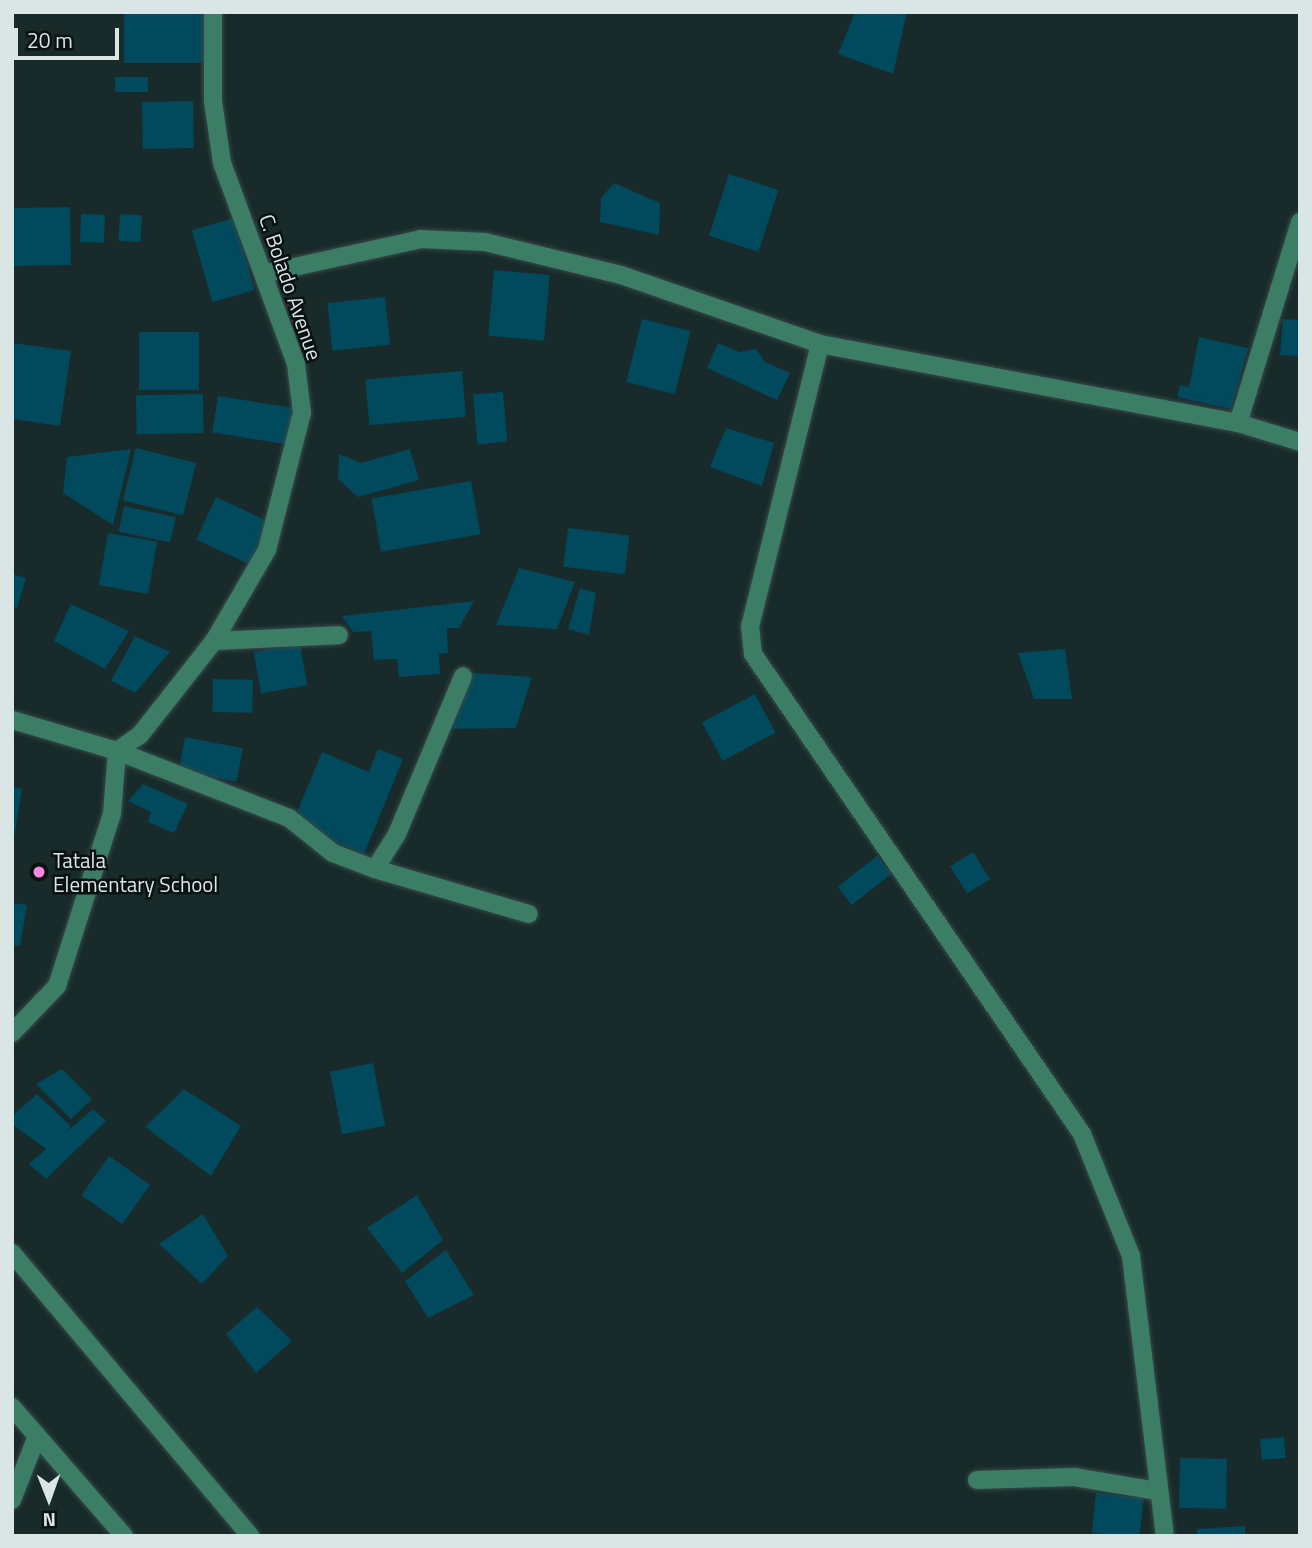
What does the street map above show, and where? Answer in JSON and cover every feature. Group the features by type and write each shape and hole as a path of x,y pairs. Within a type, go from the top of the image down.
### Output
{"street":[{"name":"C. Bolado Avenue","path":"117,751 140,735 214,641 267,551 302,413 296,364 267,273 222,163 213,101 213,12"},
{"path":"1238,423 1300,222"},
{"path":"267,273 421,239 485,242 621,275 820,344 1238,423 1300,442"},
{"path":"820,344 750,626 753,654 1082,1134 1131,1256 1165,1536"},
{"path":"214,641 339,635"},
{"path":"375,869 397,834 463,676"},
{"path":"12,720 117,751 289,818 333,853 375,869 529,914"},
{"path":"12,1033 57,986 112,814 117,751"},
{"path":"12,1253 250,1536"},
{"path":"12,1407 124,1536"},
{"path":"12,1500 37,1436"},
{"path":"977,1480 1074,1477 1158,1491"}],"building":[{"path":"124,12 211,12 211,63 124,63"},
{"path":"855,12 907,12 893,74 838,54"},
{"path":"115,77 148,77 148,92 115,92"},
{"path":"193,101 194,148 143,149 142,102"},
{"path":"729,174 778,190 758,252 709,236"},
{"path":"614,183 660,203 659,235 600,222 601,198"},
{"path":"70,207 71,265 14,266 13,208"},
{"path":"81,214 105,215 104,243 80,242"},
{"path":"120,214 142,215 141,242 119,241"},
{"path":"234,218 255,290 212,302 192,230"},
{"path":"494,270 550,275 544,341 488,336"},
{"path":"385,297 390,345 332,351 327,303"},
{"path":"642,319 691,331 675,394 626,382"},
{"path":"1283,319 1300,320 1300,356 1280,355"},
{"path":"139,332 199,332 199,390 139,390"},
{"path":"1199,337 1248,348 1231,409 1177,397 1180,385 1189,387"},
{"path":"12,343 71,351 60,426 12,419"},
{"path":"718,343 739,352 756,349 765,362 790,373 777,400 707,368"},
{"path":"462,371 466,417 369,425 365,379"},
{"path":"503,392 507,442 477,444 473,395"},
{"path":"203,394 204,433 137,434 136,395"},
{"path":"218,396 294,408 288,445 212,433"},
{"path":"726,428 774,443 762,486 710,467"},
{"path":"136,448 196,463 183,515 123,500"},
{"path":"131,449 113,525 63,493 67,457"},
{"path":"410,449 419,480 358,497 338,479 339,454 361,463"},
{"path":"471,481 480,534 381,552 372,499"},
{"path":"216,497 275,524 255,567 196,540"},
{"path":"124,506 176,517 170,542 119,531"},
{"path":"568,528 630,536 625,574 563,567"},
{"path":"108,533 157,542 148,594 99,585"},
{"path":"519,568 575,582 557,629 496,625"},
{"path":"12,574 26,578 17,608 12,606"},
{"path":"580,588 596,593 589,635 568,629"},
{"path":"474,601 459,628 447,628 448,653 439,654 440,674 399,677 397,659 374,660 371,631 353,632 342,616"},
{"path":"71,604 129,631 105,669 54,641"},
{"path":"135,636 170,652 135,693 111,681"},
{"path":"300,644 307,685 261,694 254,652"},
{"path":"1065,649 1072,699 1034,699 1018,653"},
{"path":"459,672 532,677 516,728 451,729"},
{"path":"213,679 253,680 252,713 212,712"},
{"path":"755,694 776,733 723,761 702,722"},
{"path":"185,737 243,748 236,782 179,770"},
{"path":"378,749 403,759 364,854 292,824 322,752 369,772"},
{"path":"143,784 188,804 174,833 148,822 151,812 128,801"},
{"path":"12,787 22,789 14,838 12,838"},
{"path":"973,852 990,879 967,893 950,866"},
{"path":"877,856 891,874 852,905 838,887"},
{"path":"12,903 27,905 20,946 12,945"},
{"path":"373,1063 385,1126 342,1134 330,1071"},
{"path":"62,1069 92,1099 71,1119 36,1084"},
{"path":"184,1089 241,1126 211,1176 145,1127"},
{"path":"37,1094 71,1126 65,1133 93,1109 106,1121 46,1179 29,1164 46,1149 12,1124 12,1116"},
{"path":"109,1156 150,1185 122,1224 81,1195"},
{"path":"417,1195 443,1240 402,1273 367,1228"},
{"path":"203,1214 228,1256 202,1284 159,1244"},
{"path":"446,1250 474,1295 428,1318 405,1281"},
{"path":"257,1307 292,1341 256,1373 226,1334"},
{"path":"1284,1437 1286,1458 1262,1460 1260,1439"},
{"path":"1180,1458 1227,1459 1226,1509 1179,1508"},
{"path":"1096,1493 1144,1498 1140,1536 1092,1533"},
{"path":"1245,1526 1245,1536 1197,1536 1197,1529"}],"place":[{"name":"Tatala Elementary School","path":"39,872"}]}
